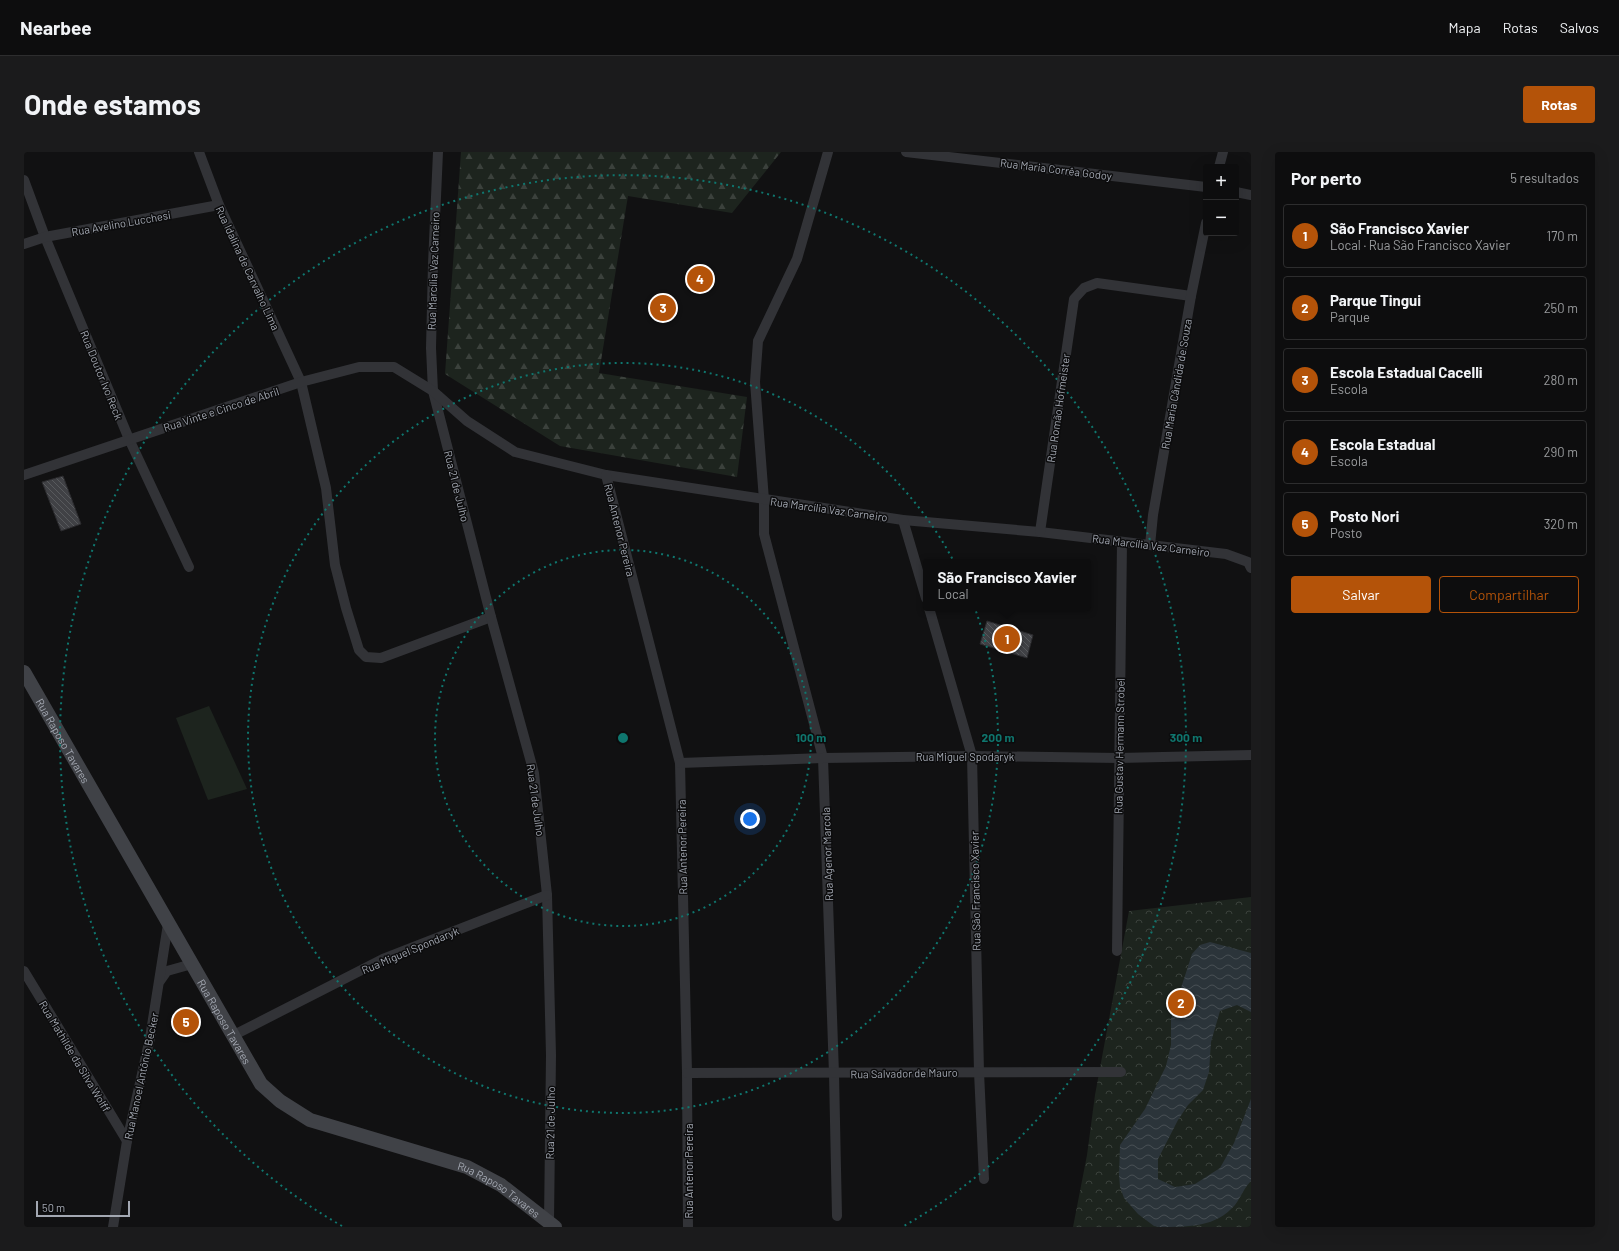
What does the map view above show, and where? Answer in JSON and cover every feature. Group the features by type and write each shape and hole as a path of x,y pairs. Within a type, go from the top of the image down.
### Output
{"main road":[{"name":"Rua Raposo Tavares","path":"24,672 261,1084 280,1101 310,1120 467,1167 501,1185 552,1224"}],"street":[{"name":"Rua Idalina de Carvalho Lima","path":"199,152 219,205 301,382 326,488 335,565 359,650 366,657 381,658 491,617"},
{"name":"Rua Marcília Vaz Carneiro","path":"433,391 431,348 438,152"},
{"name":"Rua Agenor Marcola","path":"828,152 798,259 758,341 756,382 764,500 764,534 823,758 834,1074 837,1216"},
{"name":"Rua Maria Corrêa Godoy","path":"906,152 1203,187"},
{"path":"1220,164 1223,152"},
{"name":"Rua Doutor Ivo Reck","path":"24,180 129,439 189,567"},
{"path":"1239,193 1251,195"},
{"name":"Rua Avelino Lucchesi","path":"24,244 46,237 219,205"},
{"name":"Rua Maria Cândida de Souza","path":"1150,545 1154,507 1191,296 1203,236"},
{"name":"Rua Romão Hofmeister","path":"1040,532 1074,299 1084,288 1097,283 1191,296"},
{"name":"Rua Vinte e Cinco de Abril","path":"24,475 301,382 359,366 394,367 418,381"},
{"name":"Rua Marcília Vaz Carneiro","path":"418,381 433,391 467,421 515,452 606,476 903,520 1040,532 1226,554 1250,565"},
{"name":"Rua 21 de Julho","path":"433,391 491,617 534,773 547,895 551,1055 552,1224"},
{"name":"Rua Antenor Pereira","path":"606,476 680,763 687,1073 688,1227"},
{"path":"903,520 923,588"},
{"name":"Rua Gustav Hermann Strobel","path":"1117,951 1122,542"},
{"name":"Rua São Francisco Xavier","path":"930,611 972,756 979,1072 984,1179"},
{"name":"Rua Miguel Spodaryk","path":"680,763 823,758 972,756 1119,758 1251,755"},
{"name":"Rua Miguel Spondaryk","path":"234,1035 383,959 547,895"},
{"name":"Rua Manoel Antônio Becker","path":"113,1227 127,1141 150,1038 168,924"},
{"path":"159,983 167,972 192,964"},
{"name":"Rua Mathilde da Silva Wolff","path":"24,971 127,1141"},
{"name":"Rua Salvador de Mauro","path":"687,1073 834,1074 1121,1072"}],"green space":[{"path":"461,152 781,152 732,213 628,196 599,373 747,397 737,477 560,446 445,374"},
{"path":"209,706 247,789 208,800 176,718"},
{"path":"1251,897 1251,1227 1073,1227 1087,1155 1095,1095 1129,911"}],"water":[{"path":"1210,942 1251,953 1251,1012 1237,1005 1220,1011 1211,1042 1209,1072 1203,1090 1188,1105 1178,1120 1158,1159 1158,1179 1175,1187 1195,1184 1220,1168 1234,1143 1251,1099 1251,1181 1235,1205 1228,1212 1211,1222 1192,1226 1159,1227 1154,1226 1138,1214 1124,1198 1120,1187 1119,1175 1120,1145 1145,1109 1166,1066 1171,1045 1171,1019 1192,954 1200,945"}],"building":[{"path":"63,476 81,524 61,531 42,482"},
{"path":"987,621 1033,635 1027,658 980,644"}],"place":[{"name":"Escola Estadual","path":"700,279"},
{"name":"Escola Estadual Cacelli","path":"663,308"},
{"name":"São Francisco Xavier","path":"1007,639"},
{"name":"Parque Tingui","path":"1181,1003"},
{"name":"Posto Nori","path":"186,1022"}]}
